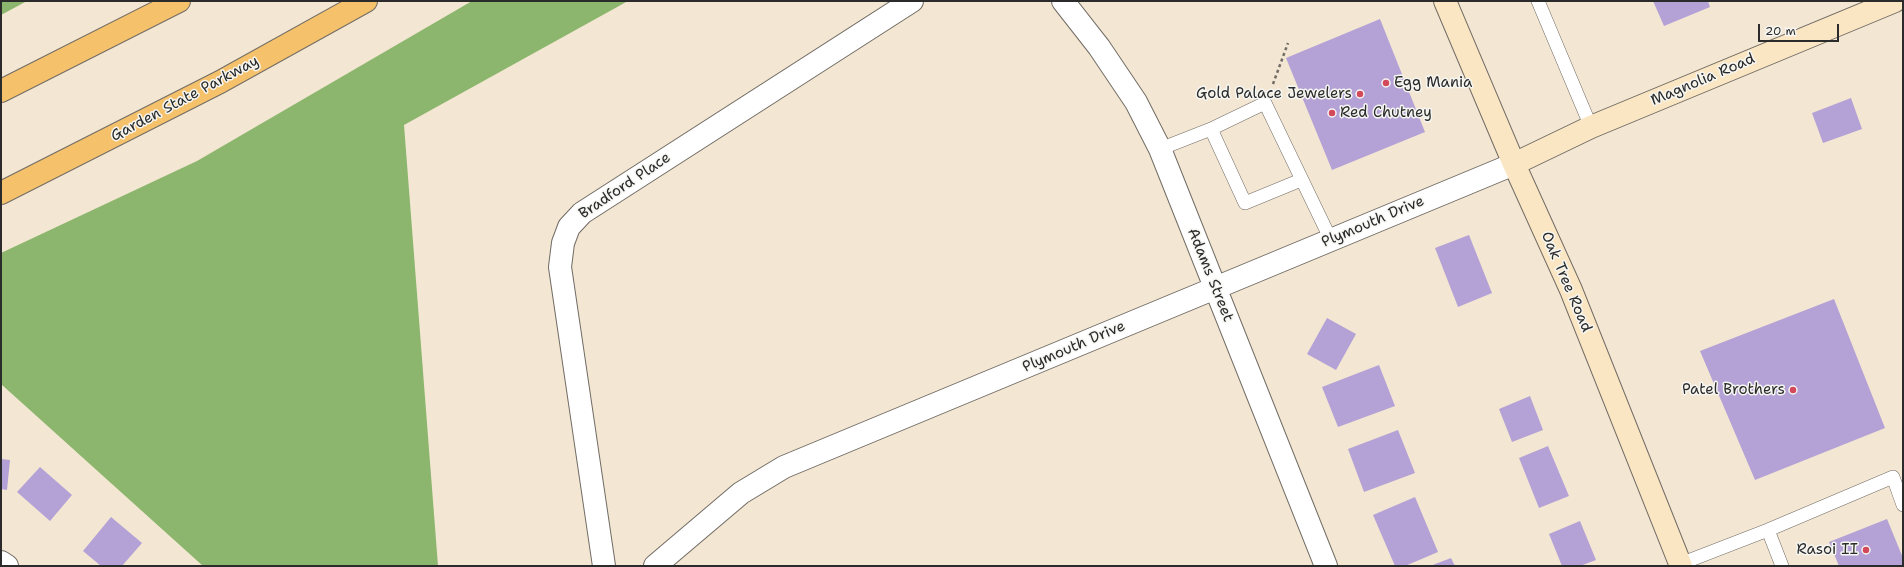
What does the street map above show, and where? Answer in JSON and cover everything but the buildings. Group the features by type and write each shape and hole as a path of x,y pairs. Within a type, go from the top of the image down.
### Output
{"highway":[{"path":"1,91 179,1"},
{"name":"Garden State Parkway","path":"1,193 220,82 366,1"}],"street":[{"name":"Bradford Place","path":"604,566 560,267 563,243 569,227 582,213 912,1"},
{"name":"Adams Street","path":"1062,1 1099,47 1136,102 1160,149 1326,566"},
{"name":"Oak Tree Road","path":"1445,1 1514,164 1571,290 1681,565"},
{"name":"Magnolia Road","path":"1514,164 1591,127 1895,1"},
{"name":"Plymouth Drive","path":"655,566 741,493 784,467 1514,164"},
{"path":"1,562 7,566"}],"lane":[{"path":"1538,1 1591,127"},
{"path":"1160,149 1211,129 1266,103 1301,180 1331,240"},
{"path":"1211,129 1245,203 1301,180"},
{"path":"1681,565 1893,477 1903,505"},
{"path":"1768,530 1782,566"}],"path":[{"path":"1266,103 1288,43"}],"green space":[{"path":"1,1 27,1 1,15"},
{"path":"472,1 628,1 404,125 438,566 203,566 1,384 1,253 197,161"}],"place":[{"name":"Egg Mania","path":"1386,83"},
{"name":"Gold Palace Jewelers","path":"1360,94"},
{"name":"Red Chutney","path":"1332,113"},
{"name":"Patel Brothers","path":"1793,390"},
{"name":"Rasoi II","path":"1866,550"}]}
